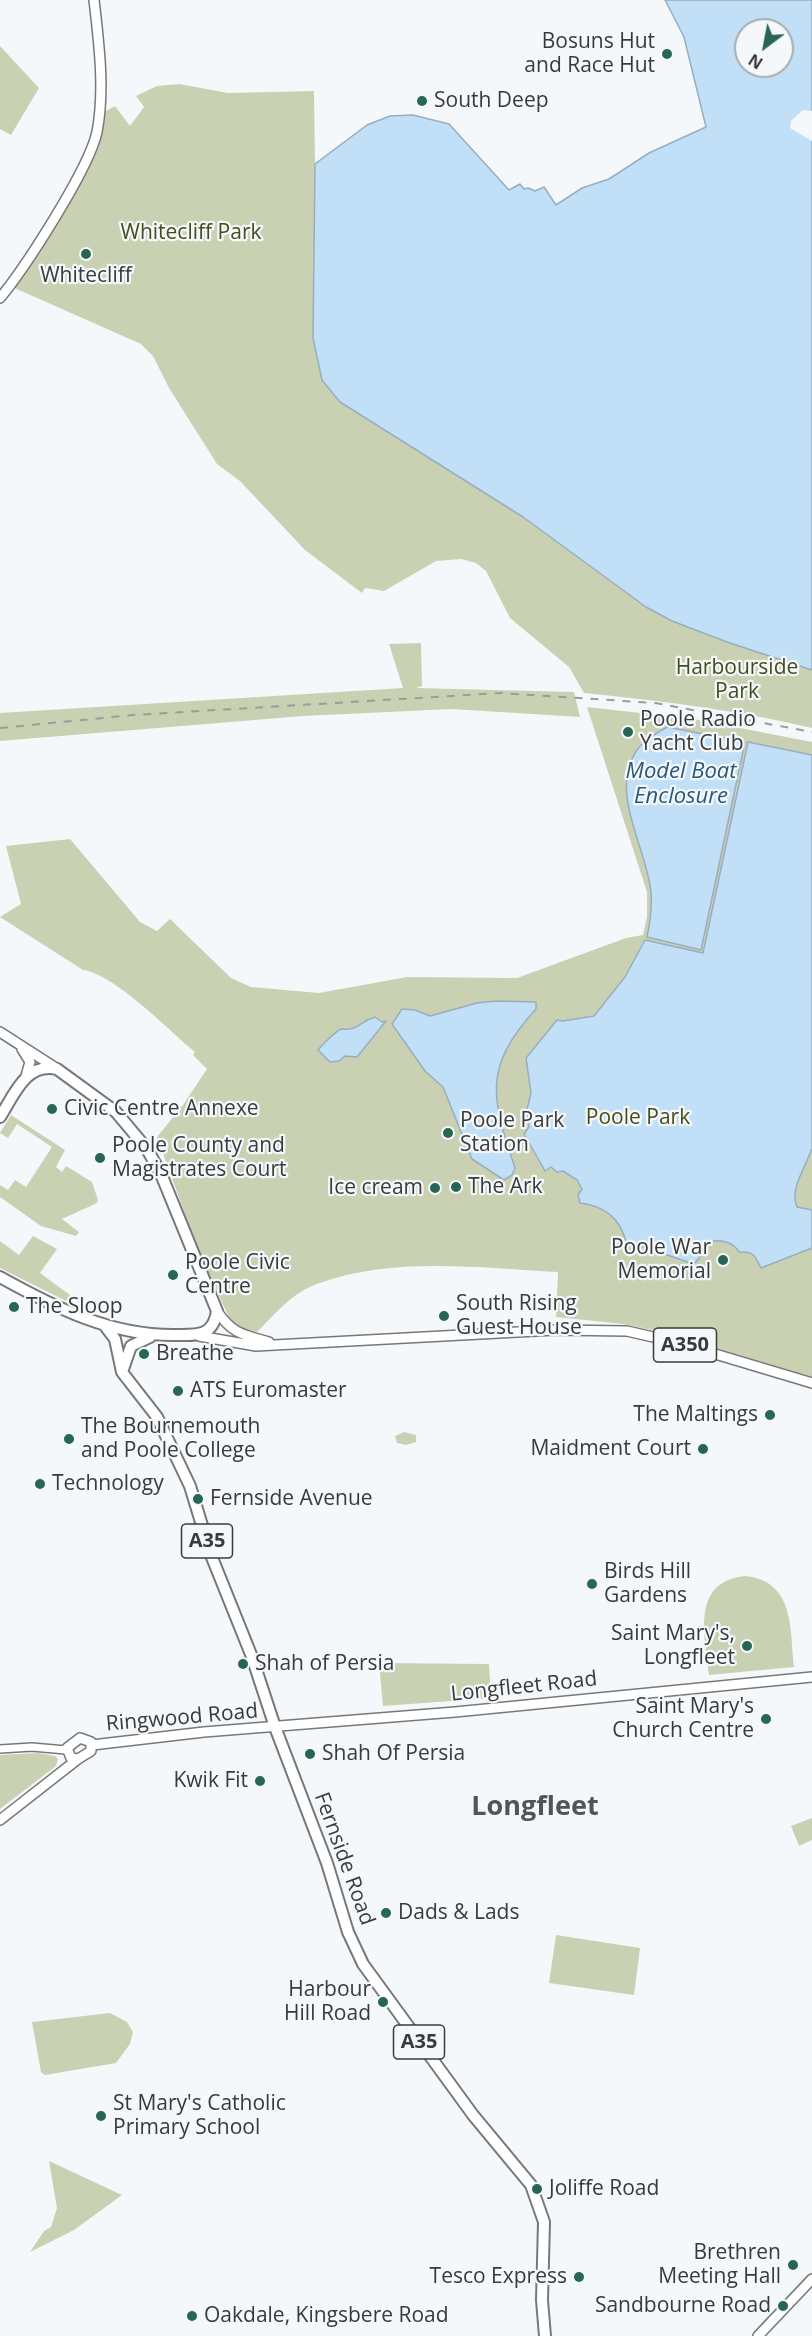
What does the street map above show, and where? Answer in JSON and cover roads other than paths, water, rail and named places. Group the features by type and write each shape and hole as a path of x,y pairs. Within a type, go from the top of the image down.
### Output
{"highway":[{"path":"0,1117 26,1076 42,1068 57,1069 116,1112 147,1149 161,1174 217,1311 213,1322 199,1336 144,1337 130,1346 122,1372"},
{"path":"3,1281 66,1312 105,1326 154,1336"},
{"name":"Fernside Road","path":"105,1326 115,1339 122,1372 157,1417 190,1486 211,1555 252,1658 275,1727 327,1863 348,1932 363,1964 473,2115 531,2185 544,2222 542,2300 545,2336"}],"main road":[{"path":"0,298 82,169 94,141 101,103 94,0"},
{"path":"0,1032 57,1069"},
{"path":"16,1043 30,1062 26,1076"},
{"name":"A350","path":"217,1311 228,1327 237,1333 275,1343"},
{"name":"A350","path":"199,1336 248,1346 567,1329 627,1331 675,1342 812,1383"},
{"name":"Longfleet Road","path":"275,1727 812,1677"},
{"name":"Ringwood Road","path":"92,1745 123,1739 275,1727"},
{"path":"0,1820 91,1751 92,1745 88,1740 80,1738 69,1744 59,1774"},
{"path":"66,1750 71,1758 78,1759"},
{"path":"758,2336 812,2279"}],"street":[{"path":"0,1749 32,1747 66,1750"}],"water":[{"path":"665,0 812,0 812,670 727,642 672,621 646,607 523,517 340,402 322,380 313,338 315,164 367,125 390,116 413,115 449,124 509,190 520,184 524,189 535,191 544,187 556,205 582,188 609,179 649,153 706,127 684,37"},
{"name":"Model Boat Enclosure","path":"667,727 745,742 701,950 647,937 651,892 632,822 626,786 628,769 635,753 645,741"},
{"path":"748,742 812,755 812,1148 799,1178 795,1200 797,1207 812,1210 812,1248 761,1268 753,1255 748,1252 739,1252 734,1246 724,1241 713,1241 694,1264 626,1241 619,1225 609,1214 596,1207 580,1203 578,1195 582,1189 577,1180 551,1167 545,1171 524,1134 529,1127 527,1109 531,1093 526,1058 557,1020 594,1016 625,977 645,940 703,953"},
{"path":"536,1002 536,1009 507,1048 500,1066 497,1102 515,1168 512,1175 504,1180 472,1159 443,1087 425,1071 392,1024 402,1009 415,1010 430,1016 477,1003"},
{"path":"375,1017 382,1022 386,1021 357,1057 345,1056 339,1061 330,1062 318,1050 341,1029 352,1029"}],"railway":[{"path":"0,728 133,715 501,693 655,703 812,732"}],"place":[{"name":"Bosuns Hut and Race Hut","path":"667,54"},
{"name":"South Deep","path":"422,101"},
{"name":"Whitecliff","path":"86,254"},
{"name":"Poole Radio Yacht Club","path":"628,732"},
{"name":"Civic Centre Annexe","path":"52,1109"},
{"name":"Poole Park Station","path":"448,1133"},
{"name":"Poole County and Magistrates Court","path":"100,1158"},
{"name":"The Ark","path":"456,1187"},
{"name":"Ice cream","path":"435,1188"},
{"name":"Poole War Memorial","path":"723,1260"},
{"name":"Poole Civic Centre","path":"173,1275"},
{"name":"The Sloop","path":"14,1307"},
{"name":"South Rising Guest House","path":"444,1316"},
{"name":"Breathe","path":"144,1354"},
{"name":"ATS Euromaster","path":"178,1391"},
{"name":"The Maltings","path":"770,1415"},
{"name":"The Bournemouth and Poole College","path":"69,1439"},
{"name":"Maidment Court","path":"703,1449"},
{"name":"Technology","path":"40,1484"},
{"name":"Fernside Avenue","path":"198,1499"},
{"name":"Birds Hill Gardens","path":"592,1584"},
{"name":"Saint Mary's, Longfleet","path":"747,1646"},
{"name":"Shah of Persia","path":"243,1664"},
{"name":"Saint Mary's Church Centre","path":"766,1719"},
{"name":"Shah Of Persia","path":"310,1754"},
{"name":"Kwik Fit","path":"260,1781"},
{"name":"Dads & Lads","path":"386,1913"},
{"name":"Harbour Hill Road","path":"383,2002"},
{"name":"St Mary's Catholic Primary School","path":"101,2116"},
{"name":"Joliffe Road","path":"537,2189"},
{"name":"Brethren Meeting Hall","path":"793,2265"},
{"name":"Tesco Express","path":"579,2277"},
{"name":"Sandbourne Road","path":"783,2306"},
{"name":"Oakdale, Kingsbere Road","path":"192,2316"}],"district":[{"name":"Longfleet","path":"535,1807"}],"park label":[{"name":"Whitecliff Park","path":"191,233"},
{"name":"Harbourside Park","path":"737,680"},
{"name":"Poole Park","path":"638,1118"}]}
